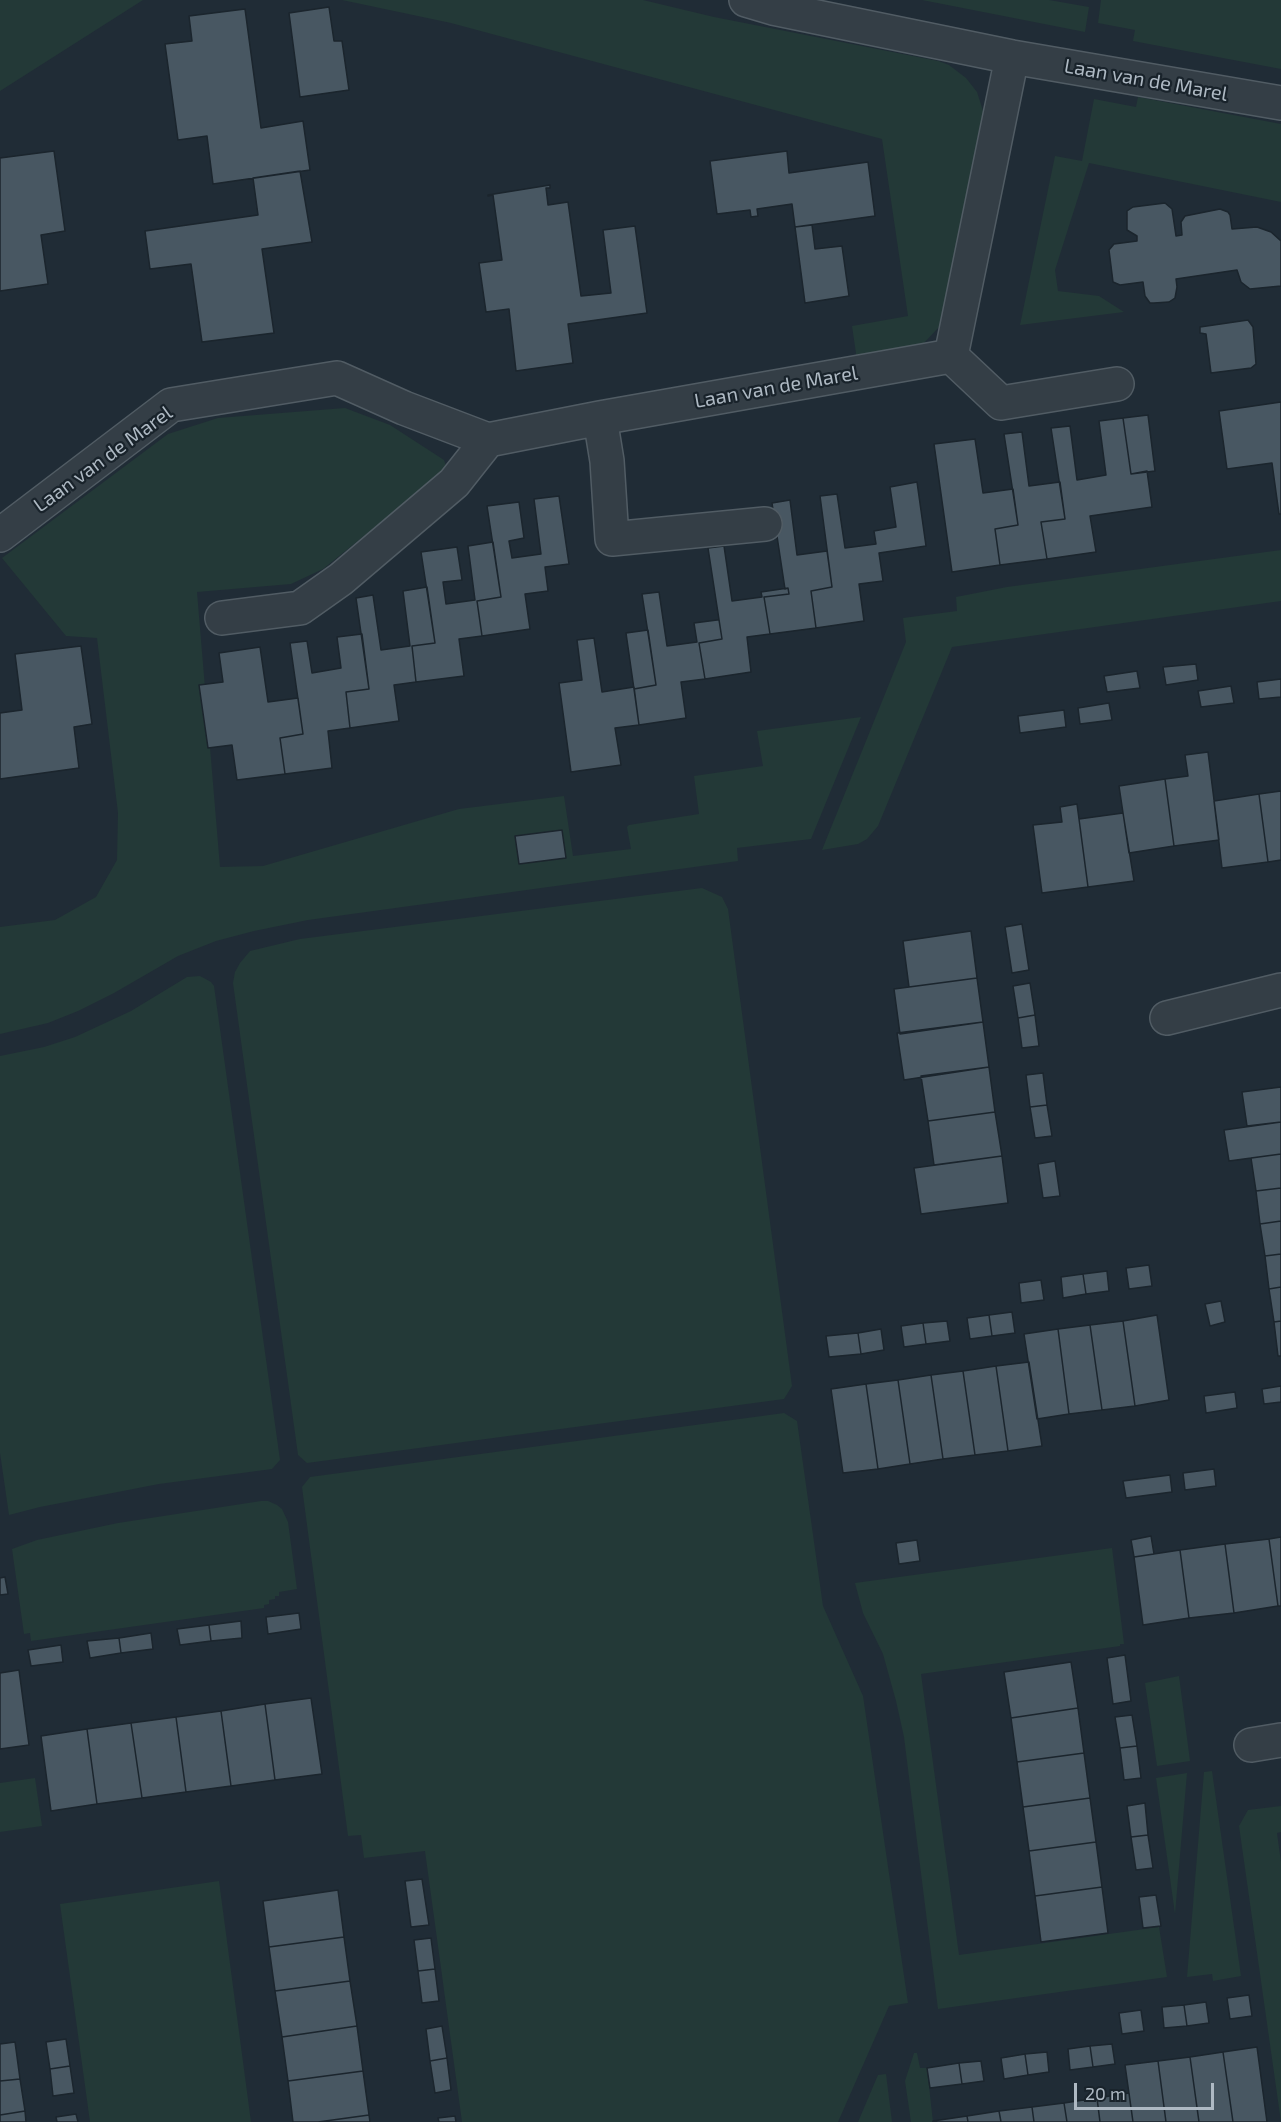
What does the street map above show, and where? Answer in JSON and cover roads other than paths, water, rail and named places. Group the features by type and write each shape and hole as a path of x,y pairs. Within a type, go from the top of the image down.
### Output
{"street":[{"name":"Laan van de Marel","path":"746,0 773,8 1012,57 1281,103"},
{"path":"1012,57 951,356 1001,403 1117,384"},
{"name":"Laan van de Marel","path":"0,535 171,405 337,378 404,408 488,440 951,356"},
{"path":"600,418 607,461 612,539 765,524"},
{"path":"222,618 300,608 341,579 454,483 488,440"},
{"path":"1167,1018 1281,990"}]}
